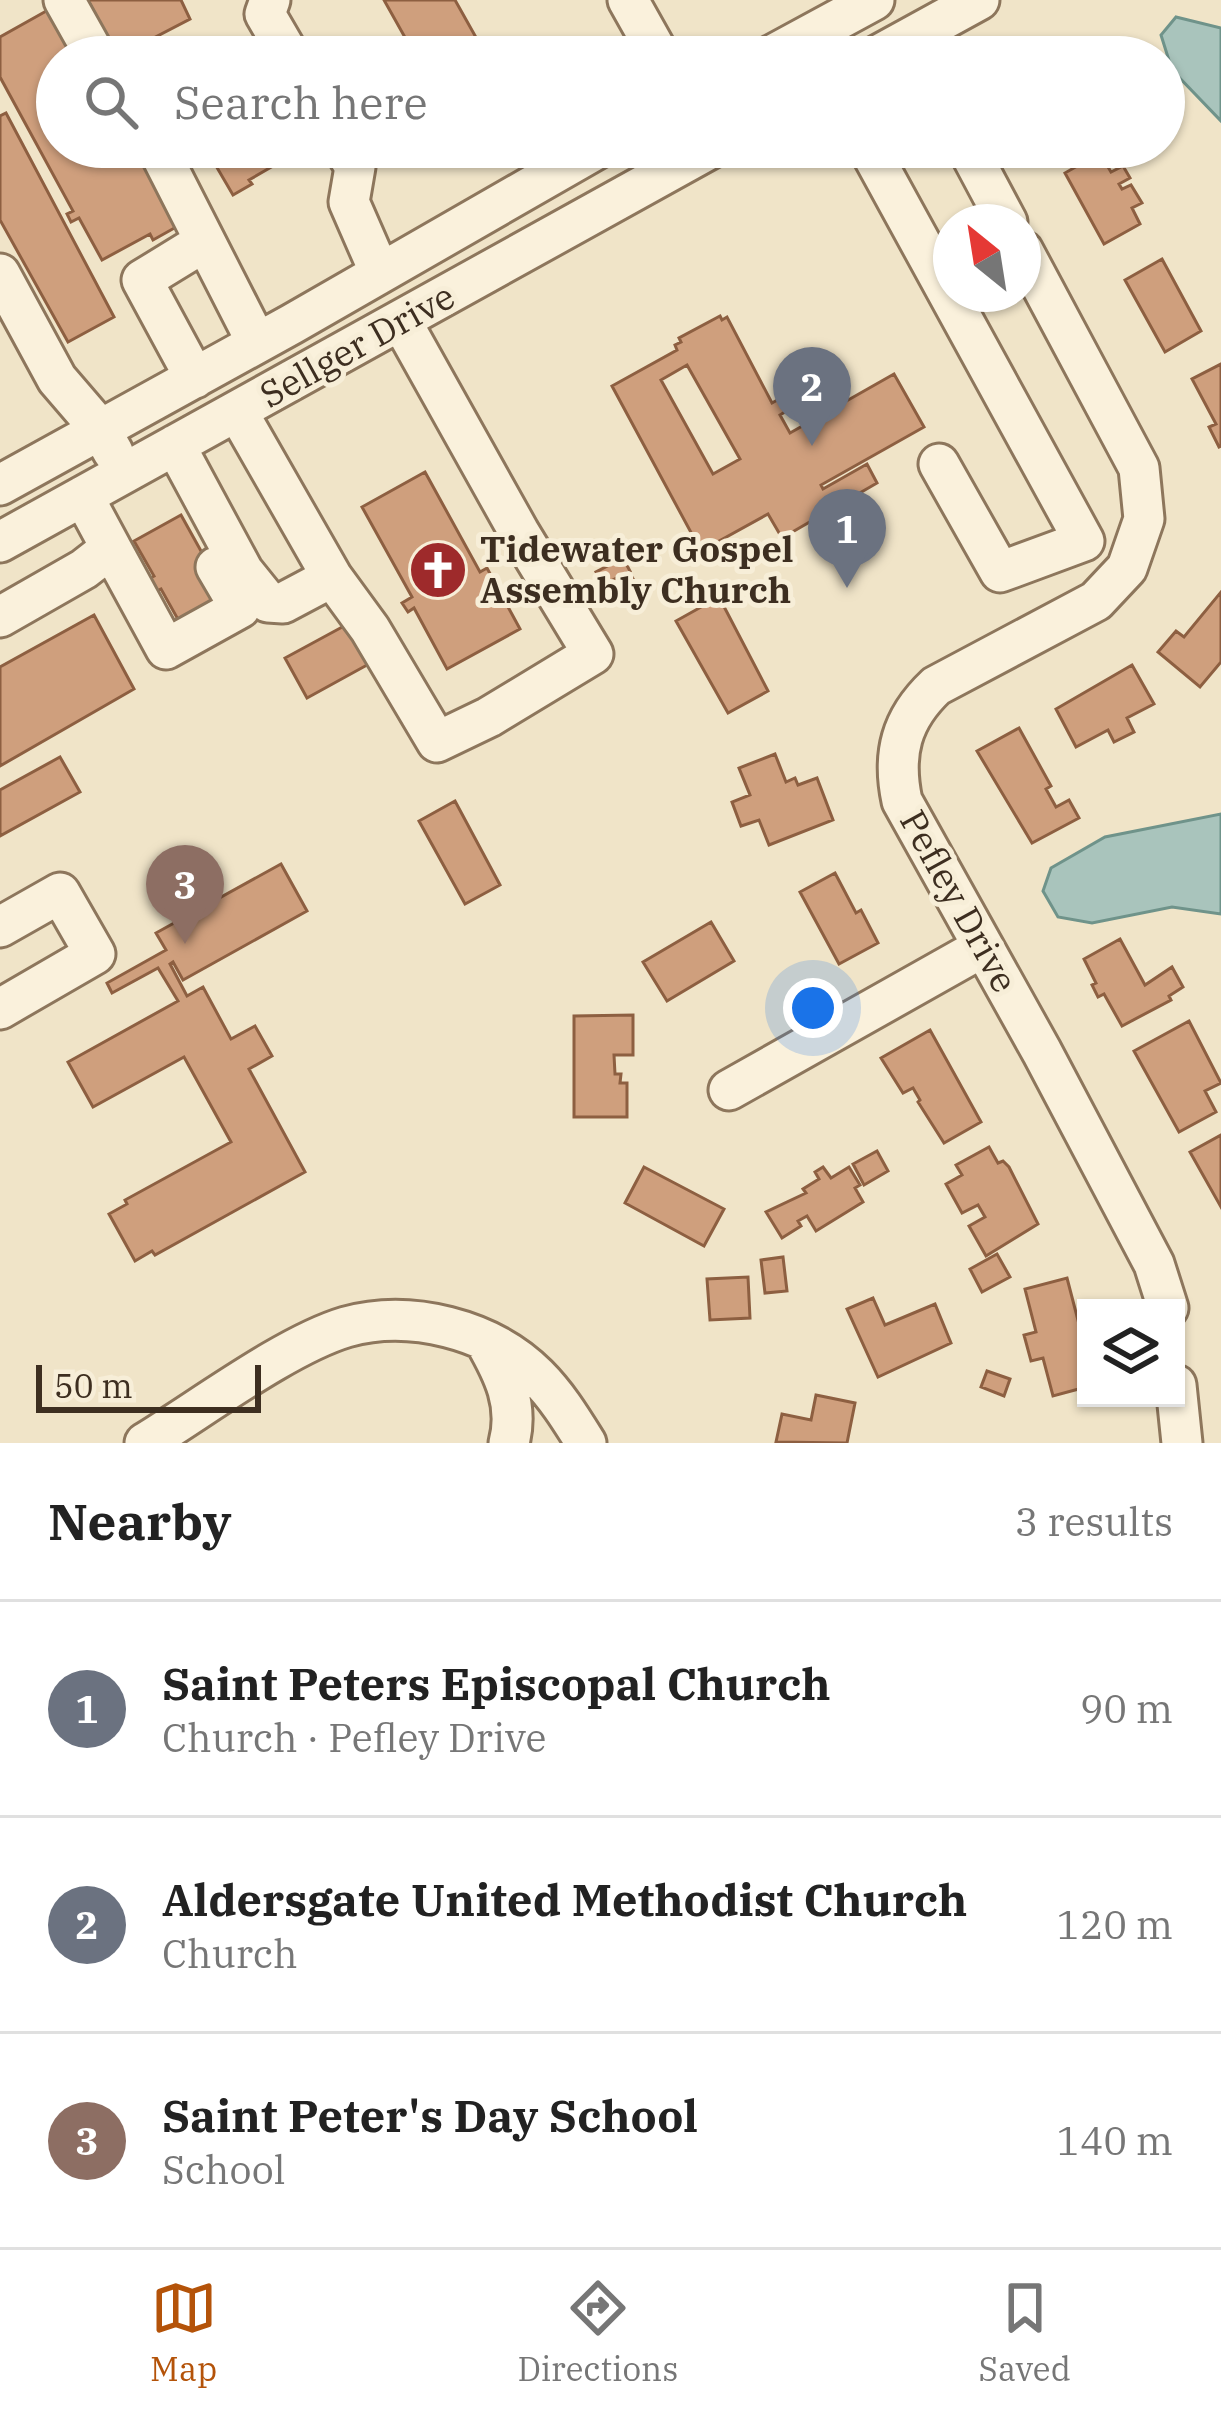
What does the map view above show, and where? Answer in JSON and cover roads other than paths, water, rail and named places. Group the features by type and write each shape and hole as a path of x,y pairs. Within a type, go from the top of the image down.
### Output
{"street":[{"path":"64,0 84,36"},
{"path":"270,0 265,14 278,36"},
{"path":"628,0 648,36"},
{"path":"808,36 874,0"},
{"path":"888,0 897,36"},
{"path":"924,36 979,0"},
{"path":"167,168 272,392"},
{"path":"355,168 349,202 380,273"},
{"name":"Sellger Drive","path":"0,484 564,168"},
{"name":"Sellger Drive","path":"0,542 669,168"},
{"path":"880,168 1084,541 1000,572 939,464"},
{"path":"978,168 997,204"},
{"path":"195,378 142,280 204,242"},
{"path":"0,274 57,380 100,429 151,458 268,602 283,603 332,577"},
{"name":"Pefley Drive","path":"1041,285 1139,468 1144,519 1127,568 1096,601 936,686 906,723 897,748 897,775 902,801 1154,1264 1165,1299"},
{"path":"237,411 332,577 370,629 437,742 521,699 593,654 401,321"},
{"path":"82,496 166,649 240,608 151,458"},
{"path":"0,616 85,569 111,548"},
{"path":"0,927 60,893 95,955 0,1009"},
{"path":"729,1090 983,947"},
{"path":"145,1443 311,1341 347,1327 386,1320 431,1324 485,1341 534,1372 586,1443"},
{"path":"485,1341 512,1399 514,1424 509,1443"},
{"path":"1169,1443 1182,1443 1178,1407"}],"water":[{"path":"1176,17 1221,28 1221,121 1185,84 1185,36 1161,35"},
{"path":"1221,814 1221,914 1172,907 1092,923 1058,917 1043,891 1051,868 1105,837"}],"place":[{"name":"Aldersgate United Methodist Church","path":"812,446"},
{"name":"Tidewater Gospel Assembly Church","path":"438,570"},
{"name":"Saint Peters Episcopal Church","path":"847,588"},
{"name":"Saint Peter's Day School","path":"185,944"}]}
